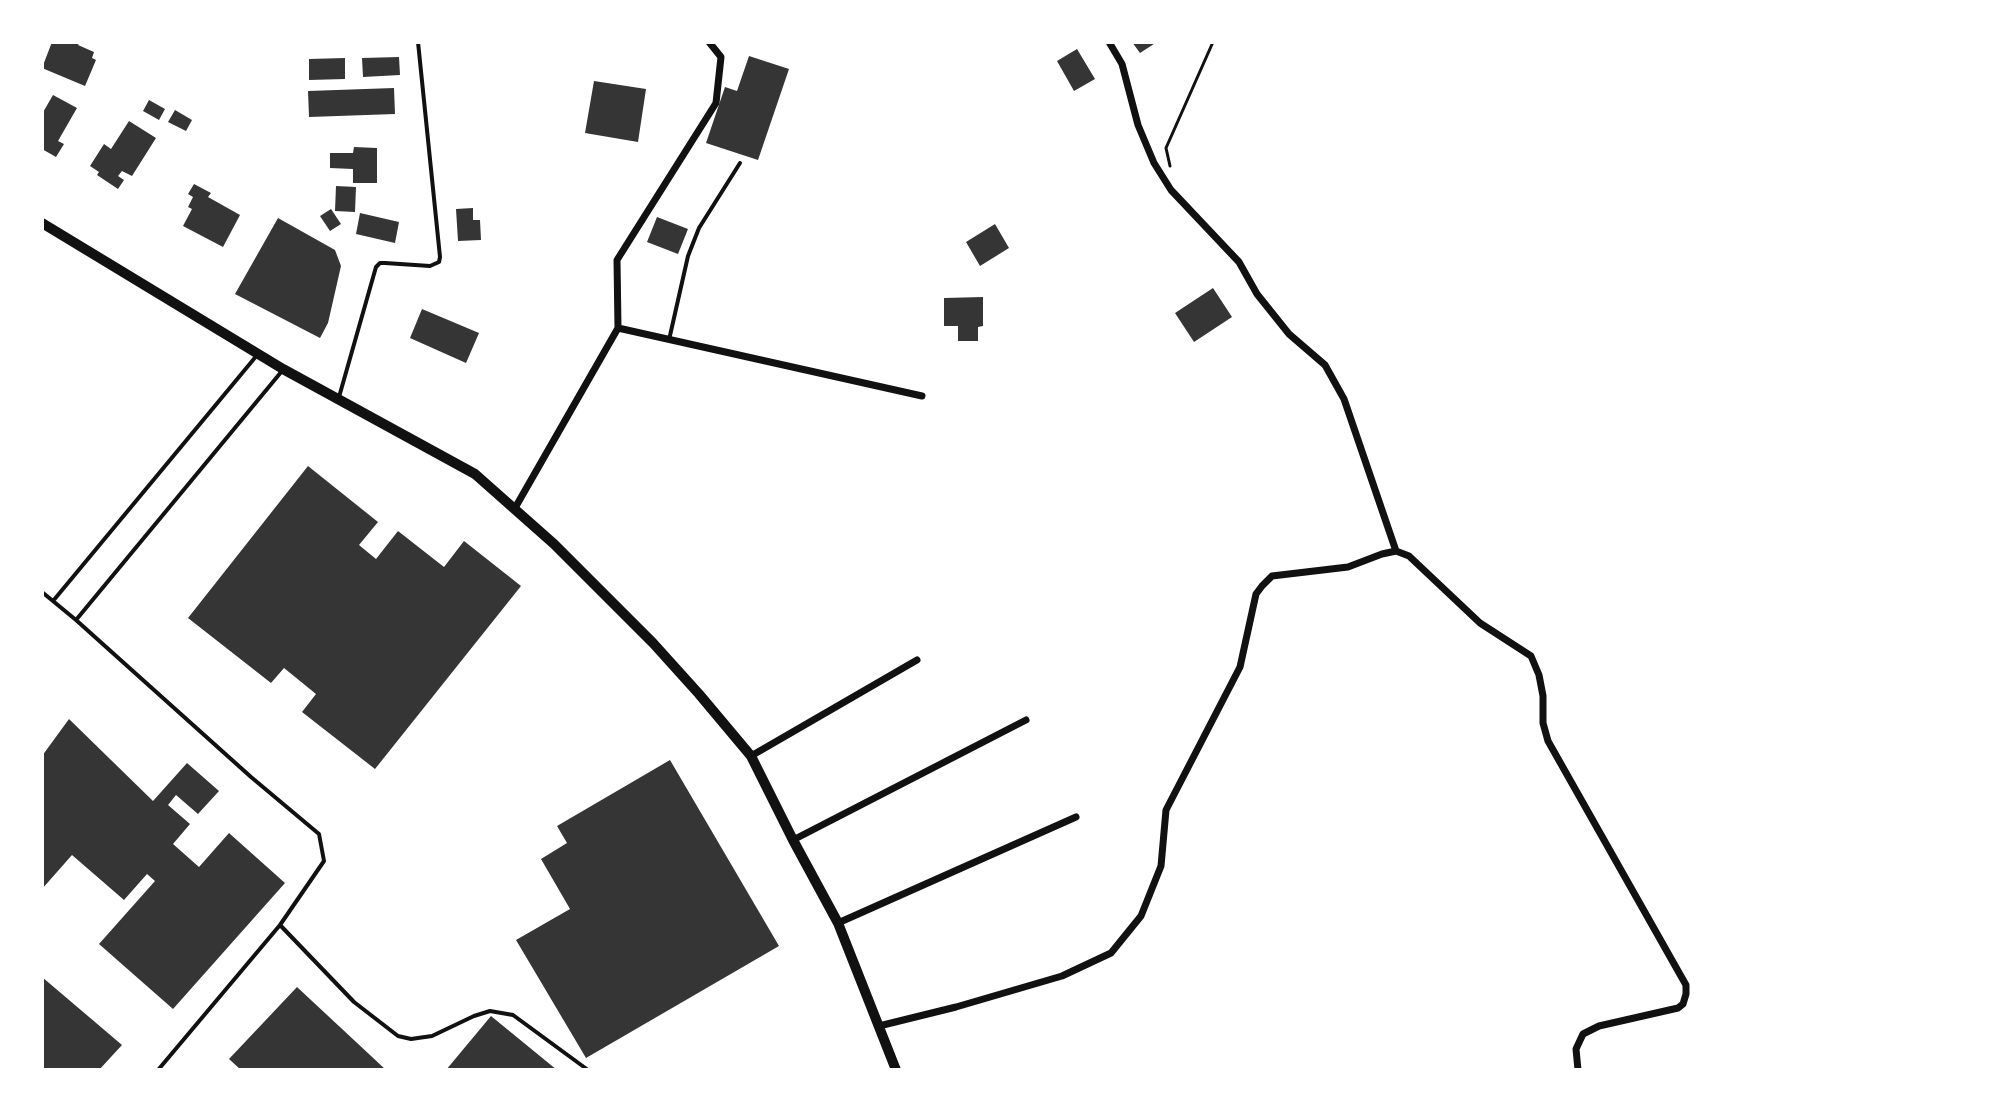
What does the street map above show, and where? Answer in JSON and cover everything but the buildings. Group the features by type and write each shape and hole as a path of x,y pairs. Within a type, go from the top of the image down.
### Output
{"main road":[{"path":"42,223 283,369 475,474 515,508 653,643 751,756 838,923 896,1070"}],"street":[{"path":"515,508 618,328 617,260 716,103 721,57 709,42"},
{"path":"1109,42 1122,64 1138,125 1154,163 1171,190 1239,262 1257,294 1289,334 1325,365 1344,399 1396,551"},
{"path":"618,328 922,396"},
{"path":"879,1026 1062,976 1111,953 1141,916 1146,904 1161,866 1166,810 1240,667 1256,594 1272,576 1348,567 1396,551 1409,556 1480,623 1531,656 1539,675 1543,723 1548,741 1686,985 1683,1004 1678,1008 1599,1026 1583,1034 1576,1049 1578,1070"},
{"path":"751,756 917,660"},
{"path":"793,840 1026,720"},
{"path":"838,923 1076,817"}],"lane":[{"path":"339,399 376,267 380,263 430,266 439,262 418,42"},
{"path":"669,340 688,256 699,228 740,163"},
{"path":"53,601 258,354"},
{"path":"76,620 283,369"},
{"path":"42,592 319,834 324,861 280,925 158,1070"},
{"path":"280,925 354,1002 398,1036 411,1039 432,1036 490,1011 513,1015 588,1070"}],"path":[{"path":"1171,190 1172,172 1166,148 1213,42"}]}
